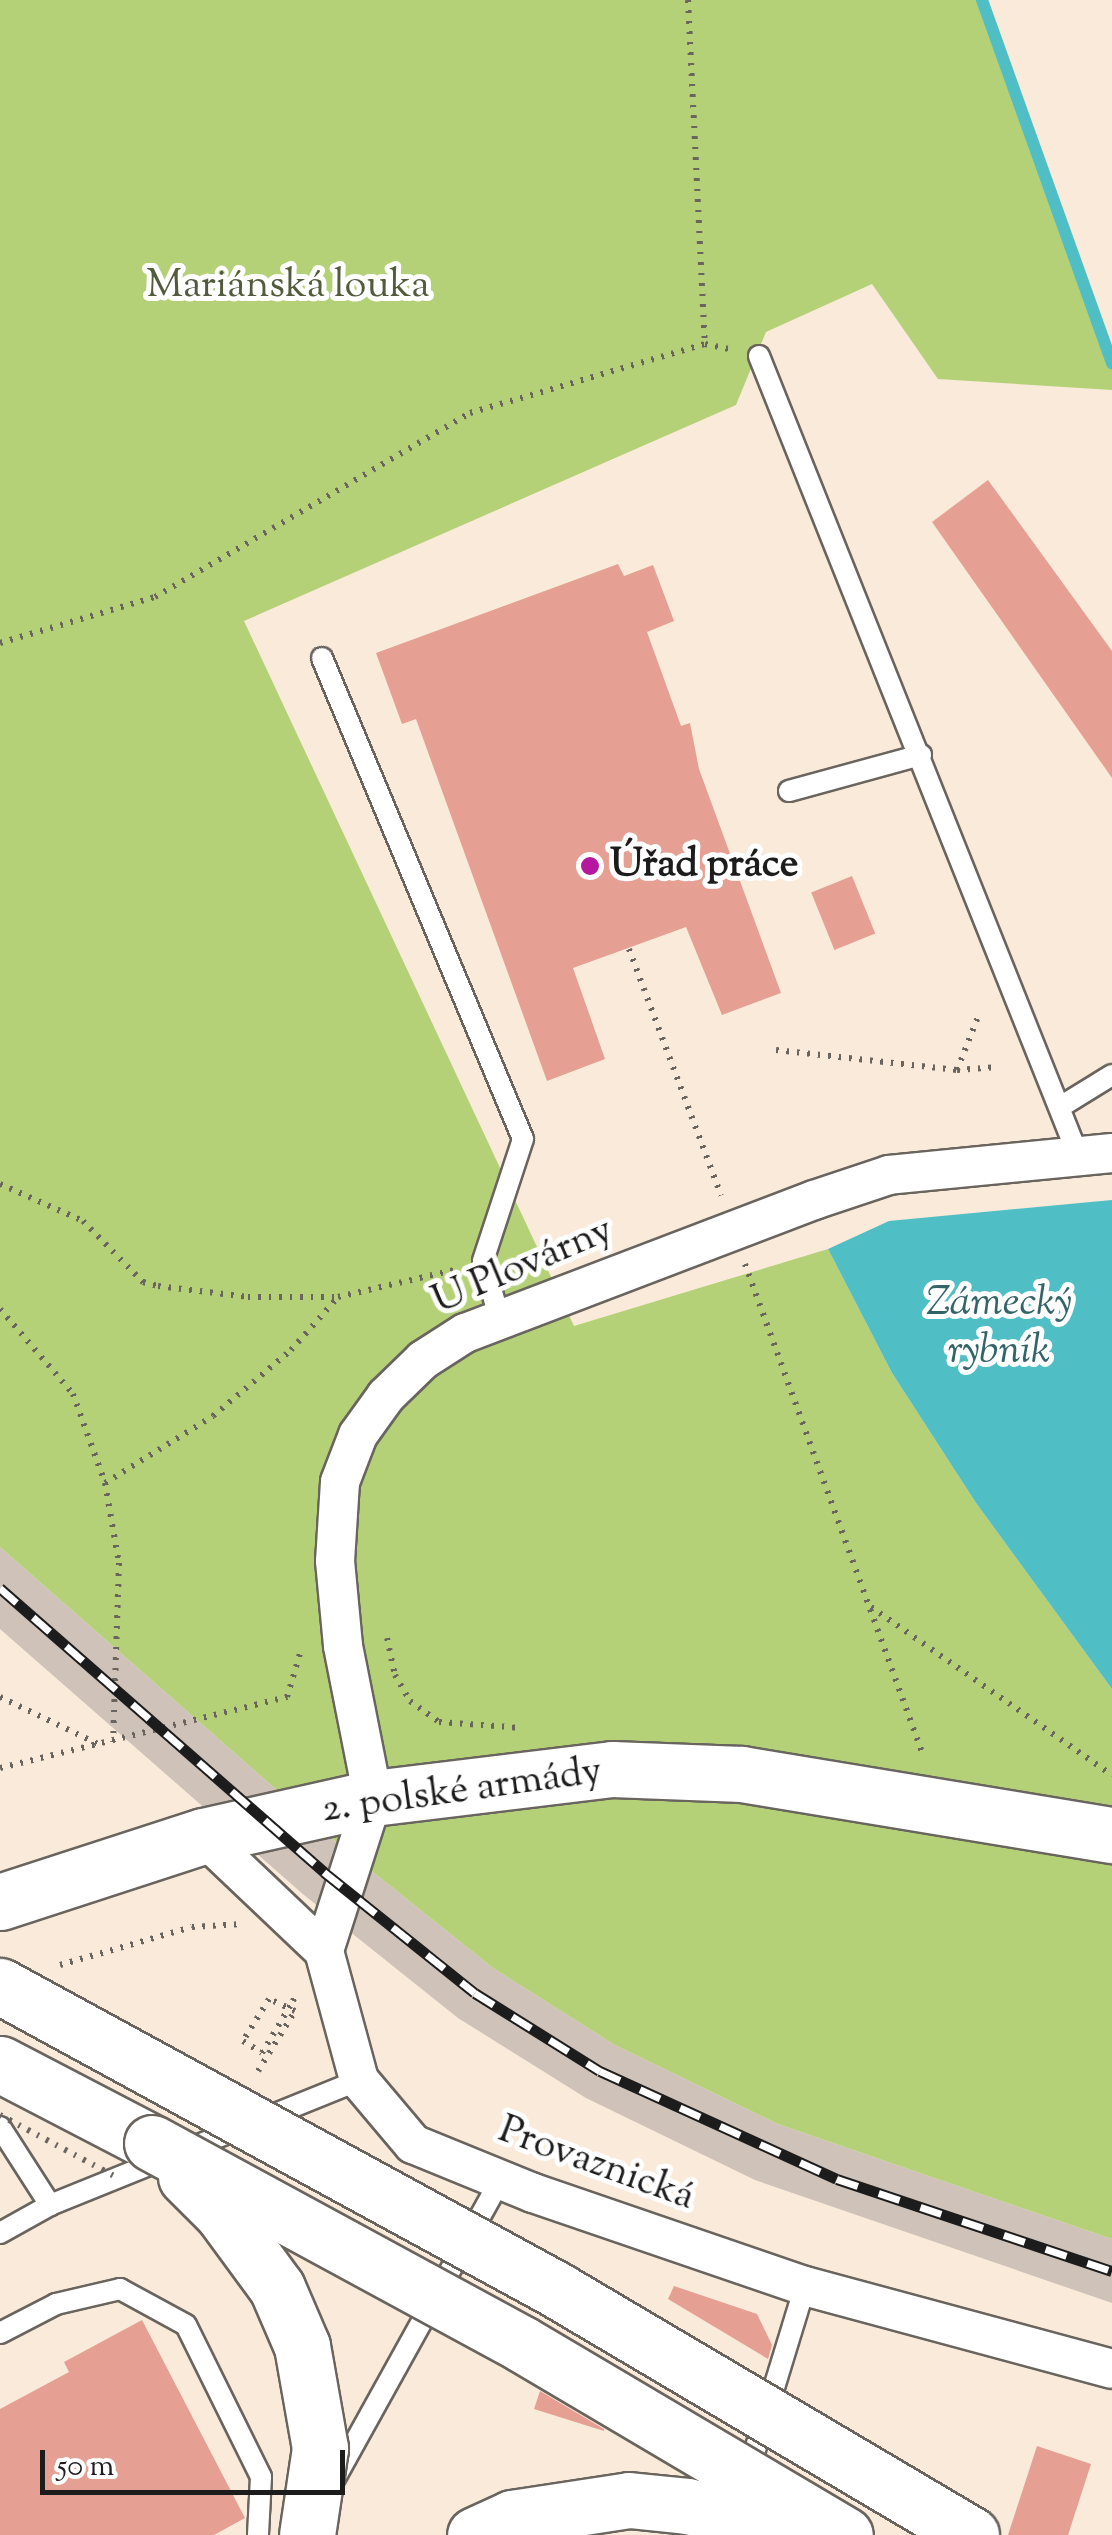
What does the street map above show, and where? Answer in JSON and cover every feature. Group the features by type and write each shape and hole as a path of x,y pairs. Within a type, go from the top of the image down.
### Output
{"main road":[{"name":"2. polské armády","path":"0,1902 203,1836 373,1798 612,1769 742,1774 1112,1835"},
{"path":"0,1986 557,2290 970,2535"},
{"path":"0,2064 233,2228 277,2288 302,2346 320,2448 317,2501 307,2535"},
{"path":"138,2163 522,2344 845,2535"},
{"path":"475,2535 512,2518 628,2500 687,2506 811,2535"}],"street":[{"name":"U Plovárny","path":"373,1798 343,1646 334,1561 340,1482 358,1435 386,1396 424,1360 500,1320 889,1175 1095,1154"},
{"path":"203,1836 324,1952 373,1798"},
{"name":"Provaznická","path":"324,1952 359,2080 414,2144 500,2180 805,2286 1112,2369"}],"lane":[{"path":"759,356 922,755 1060,1108 1095,1154"},
{"path":"322,658 523,1139 483,1261 500,1320"},
{"path":"789,791 922,755"},
{"path":"1060,1108 1112,1075"},
{"path":"0,2233 50,2204 359,2080"},
{"path":"0,2127 50,2204"},
{"path":"281,2535 330,2486 500,2180"},
{"path":"729,2535 805,2286"},
{"path":"0,2332 56,2304 120,2289 186,2326 261,2477 258,2535"}],"path":[{"path":"688,0 704,344"},
{"path":"0,643 155,597 470,413 704,344 759,356"},
{"path":"629,948 723,1201"},
{"path":"957,1070 978,1017"},
{"path":"776,1050 957,1070 998,1068"},
{"path":"0,1184 83,1221 143,1282 248,1297 338,1296 399,1287 483,1261"},
{"path":"741,1254 923,1755"},
{"path":"105,1484 213,1416 291,1350 338,1296"},
{"path":"0,1310 73,1394 105,1484 119,1563 112,1742"},
{"path":"869,1606 1112,1776"},
{"path":"0,1768 287,1698 302,1650"},
{"path":"0,1697 100,1745"},
{"path":"52,1968 192,1928 253,1924"},
{"path":"258,2071 294,2011 282,2005 270,1998 243,2041 262,2053 285,2014 292,2001"},
{"path":"0,2114 138,2163"}],"shaded area":[{"path":"0,1547 343,1848 493,1968 615,2045 778,2124 1112,2239 1112,2303 755,2180 586,2098 458,2018 304,1895 0,1629"}],"green space":[{"name":"Mariánská louka","path":"0,0 982,0 1112,363 1112,390 938,379 872,284 766,332 736,405 244,621 574,1326 828,1249 892,1373 976,1503 1112,1689 1112,2239 778,2124 615,2045 493,1968 343,1848 0,1547"}],"water":[{"name":"Zámecký rybník","path":"1112,1200 1112,1689 976,1503 892,1373 828,1249 889,1221"}],"building":[{"path":"988,480 1112,651 1112,778 932,522"},
{"path":"618,564 624,576 653,565 674,621 647,632 681,726 690,723 699,769 781,993 722,1015 686,927 573,968 605,1059 547,1081 416,719 402,724 376,653"},
{"path":"852,876 875,933 834,950 811,892"},
{"path":"674,2286 757,2314 772,2345 768,2359 668,2299"},
{"path":"142,2320 245,2518 214,2535 0,2535 0,2409 69,2372 64,2362"},
{"path":"540,2391 604,2429 604,2431 534,2409"},
{"path":"1037,2446 1091,2464 1068,2535 1008,2535"}],"waterway":[{"path":"982,0 1112,363"}],"railway":[{"path":"0,1588 324,1872 475,1993 600,2071 837,2179 1112,2271"}],"place":[{"name":"Úřad práce","path":"590,866"}]}
